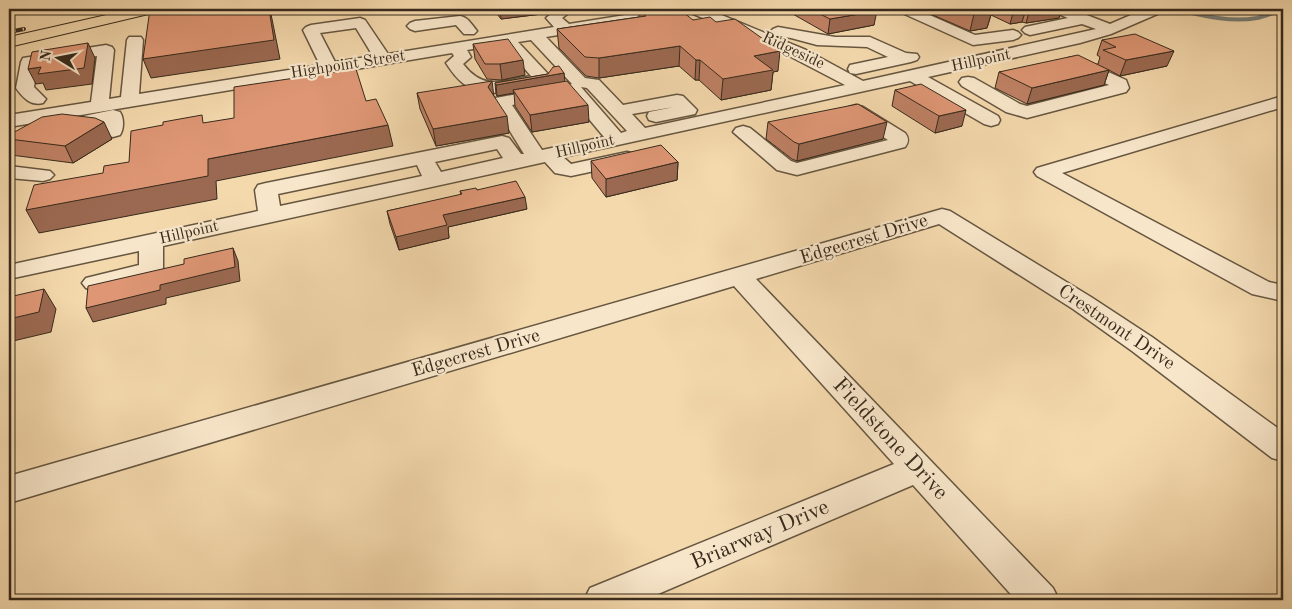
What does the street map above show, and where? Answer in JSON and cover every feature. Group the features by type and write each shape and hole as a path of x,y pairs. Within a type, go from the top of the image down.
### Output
{"highway":[{"path":"9,34 117,9"},
{"path":"9,42 152,9"}],"street":[{"path":"420,32 469,30 553,18 567,9"},
{"name":"Highpoint Street","path":"9,121 30,127 98,106 382,59 420,32 460,52 538,39 565,29 608,22 625,13 695,9"},
{"name":"Ridgeside","path":"695,9 818,61 846,94"},
{"path":"905,9 973,40 983,40 1013,28"},
{"path":"1059,9 1109,30"},
{"name":"Hillpoint","path":"9,272 516,162 539,152 624,129 726,116 846,94 946,69 1045,55 1060,44 1109,30 1151,12"},
{"path":"553,18 565,29"},
{"path":"1030,30 1083,19"},
{"path":"538,39 618,31 608,22"},
{"path":"992,22 1013,28 1030,30 1060,44"},
{"path":"330,68 311,30 360,23 382,59"},
{"path":"946,69 1012,108 1027,112 1117,89 1121,85 1073,62 1045,55 1013,28"},
{"path":"749,31 792,33 817,40 835,42 870,42 905,59"},
{"path":"538,39 580,82 593,84 624,129"},
{"path":"130,101 135,40"},
{"path":"460,52 454,63 466,79 487,88 543,79 511,43"},
{"path":"841,59 888,50 923,49 846,94"},
{"path":"37,100 25,88 30,62 106,50 98,106"},
{"path":"237,84 241,98 360,78 355,64"},
{"path":"914,76 991,120"},
{"path":"968,82 995,77"},
{"path":"37,100 102,88"},
{"path":"573,89 624,129 645,150 643,154 571,170 562,169 539,152 501,102 573,89"},
{"path":"846,94 880,112"},
{"path":"726,116 752,131 784,166 797,169 898,143 898,137 846,94"},
{"path":"37,100 30,127 45,127 113,116 113,131"},
{"path":"1283,101 1044,172 1260,288 1283,293"},
{"path":"270,216 266,190 502,142 516,162"},
{"path":"447,154 460,175"},
{"path":"423,158 434,180"},
{"path":"9,172 43,175"},
{"path":"9,264 30,251 225,208 227,225"},
{"name":"Edgecrest Drive","path":"9,490 942,216"},
{"name":"Crestmont Drive","path":"942,216 1112,323 1283,448"},
{"path":"95,283 151,269 151,242"},
{"name":"Fieldstone Drive","path":"740,276 1040,600"},
{"name":"Briarway Drive","path":"603,600 917,469"}],"building":[{"path":"150,9 269,9 274,40 143,59"},
{"path":"679,9 693,20 710,17 716,22 735,19 780,51 754,56 773,70 723,79 680,46 599,58 585,57 557,29 646,16 639,11"},
{"path":"810,9 873,9 877,11 830,19"},
{"path":"961,9 986,9 992,11 974,14"},
{"path":"1135,34 1174,51 1126,60 1103,50 1116,47 1102,40"},
{"path":"508,39 523,60 500,64 485,64 473,44"},
{"path":"88,43 84,68 38,74 41,67 28,69 32,52"},
{"path":"1078,55 1109,70 1032,88 999,72"},
{"path":"559,66 564,73 496,85 495,83 548,74 553,67"},
{"path":"356,69 366,101 376,99 388,125 208,159 208,176 26,210 34,185 103,173 104,166 129,162 131,131 163,125 163,122 202,115 203,123 234,118 234,87"},
{"path":"492,81 488,87 507,116 433,129 417,93"},
{"path":"567,81 588,105 530,115 513,90"},
{"path":"921,84 966,110 939,116 895,90"},
{"path":"858,104 887,122 799,144 768,122"},
{"path":"62,114 95,118 104,122 65,146 9,139 9,135 42,117"},
{"path":"661,145 678,162 606,179 591,161"},
{"path":"516,181 525,197 443,215 447,225 396,237 387,211 462,194 460,191 476,188 477,190"},
{"path":"233,248 235,267 160,285 160,290 86,308 88,286 184,264 184,259"},
{"path":"44,289 39,312 9,319 9,297"}],"waterway":[{"path":"1175,9 1215,18 1236,20 1257,18 1283,10"}],"railway":[{"path":"9,32 24,29"}]}
